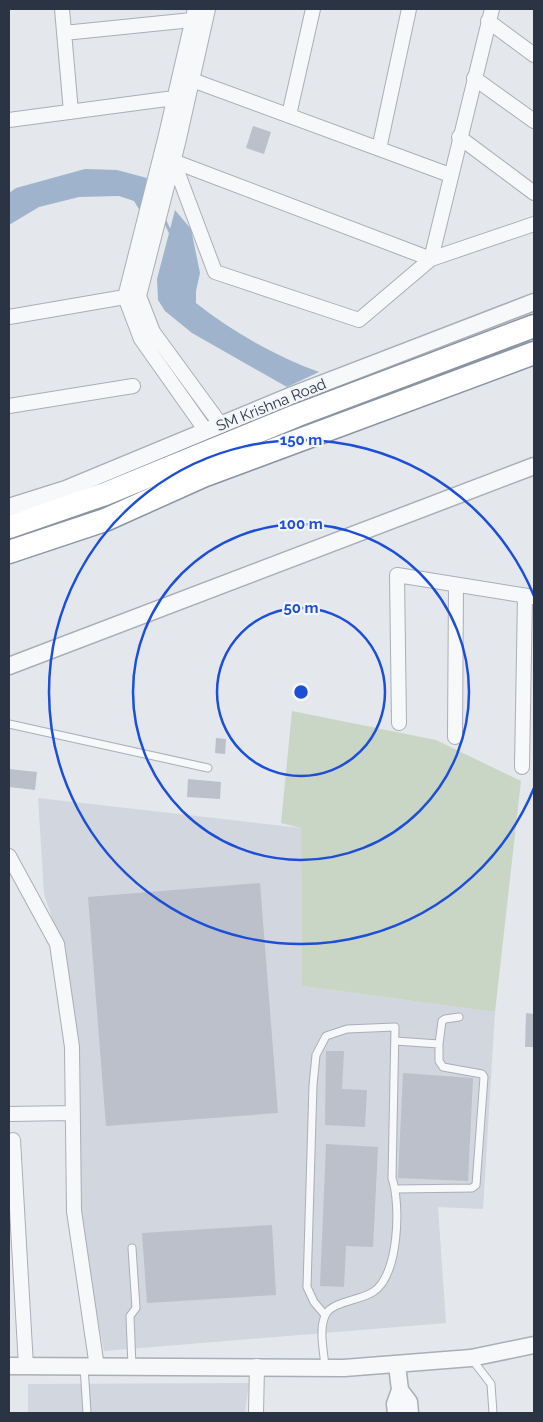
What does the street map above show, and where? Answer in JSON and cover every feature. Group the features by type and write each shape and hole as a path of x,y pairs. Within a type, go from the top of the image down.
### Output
{"highway":[{"name":"SM Krishna Road","path":"9,528 105,494 298,415 534,326"},
{"path":"9,552 105,520 203,476 534,353"}],"street":[{"path":"62,9 71,112"},
{"path":"208,9 173,161 139,296 152,332 214,428"},
{"path":"289,115 313,9"},
{"path":"378,149 408,9"},
{"path":"64,32 193,14 165,139 125,297 140,339 214,428"},
{"path":"431,259 490,15 534,55"},
{"path":"474,78 534,121"},
{"path":"192,80 450,175"},
{"path":"9,120 174,98"},
{"path":"459,137 534,193"},
{"path":"165,139 215,272 359,320 431,259 534,224"},
{"path":"173,161 431,259"},
{"path":"9,316 125,297"},
{"name":"SM Krishna Road","path":"9,507 66,489 324,383 534,302"},
{"path":"9,406 134,386"},
{"path":"9,666 534,466"},
{"path":"399,723 397,575 530,596 522,767"},
{"path":"455,737 456,585"},
{"path":"9,856 57,944 72,1047 74,1211 91,1366"},
{"path":"9,1114 73,1113"},
{"path":"13,1140 26,1366"},
{"path":"9,1366 257,1366 325,1368 397,1365 471,1358 534,1345"},
{"path":"396,1413 395,1404 400,1390 397,1365"},
{"path":"256,1413 257,1366"},
{"path":"400,1390 409,1402 410,1413"}],"lane":[{"path":"9,724 208,768"},
{"path":"396,1189 472,1188 476,1185 484,1078 482,1074 443,1067 439,1061 442,1021 445,1018 459,1017"},
{"path":"325,1315 314,1302 308,1287 312,1085 316,1055 326,1036 347,1029 395,1028 392,1178 396,1189 395,1255 386,1281 373,1292 331,1307 325,1315 323,1331 325,1368"},
{"path":"395,1041 439,1044"},
{"path":"132,1248 136,1308 130,1316 132,1367"},
{"path":"471,1358 491,1384 493,1413"},
{"path":"87,1413 91,1366"}],"shaded area":[{"path":"38,798 301,828 302,986 495,1012 483,1209 438,1207 446,1323 104,1351 79,1223 78,1089 68,966 44,894"},
{"path":"249,1383 245,1413 28,1413 28,1384"}],"green space":[{"path":"292,711 436,740 521,781 495,1012 302,986 301,828 281,823"}],"water":[{"path":"85,169 117,170 147,178 140,211 134,201 119,196 79,197 39,207 9,225 9,193 16,188"},
{"path":"175,210 191,229 200,273 196,291 196,303 224,324 255,342 287,359 319,372 287,387 192,333 165,311 158,300 157,279"}],"building":[{"path":"253,126 271,132 264,154 246,148"},
{"path":"216,738 226,739 225,754 215,753"},
{"path":"9,769 37,772 35,790 9,787"},
{"path":"188,779 221,782 220,799 187,797"},
{"path":"260,883 278,1113 106,1126 88,897"},
{"path":"526,1013 534,1014 534,1047 525,1047"},
{"path":"326,1051 344,1051 342,1089 367,1090 365,1127 325,1125"},
{"path":"403,1073 473,1078 468,1181 398,1178"},
{"path":"326,1144 378,1147 373,1247 346,1246 344,1287 320,1286"},
{"path":"272,1225 276,1295 147,1303 142,1233"}],"waterway":[{"path":"164,219 171,234"},
{"path":"503,354 516,344"},
{"path":"468,362 482,361"}]}
